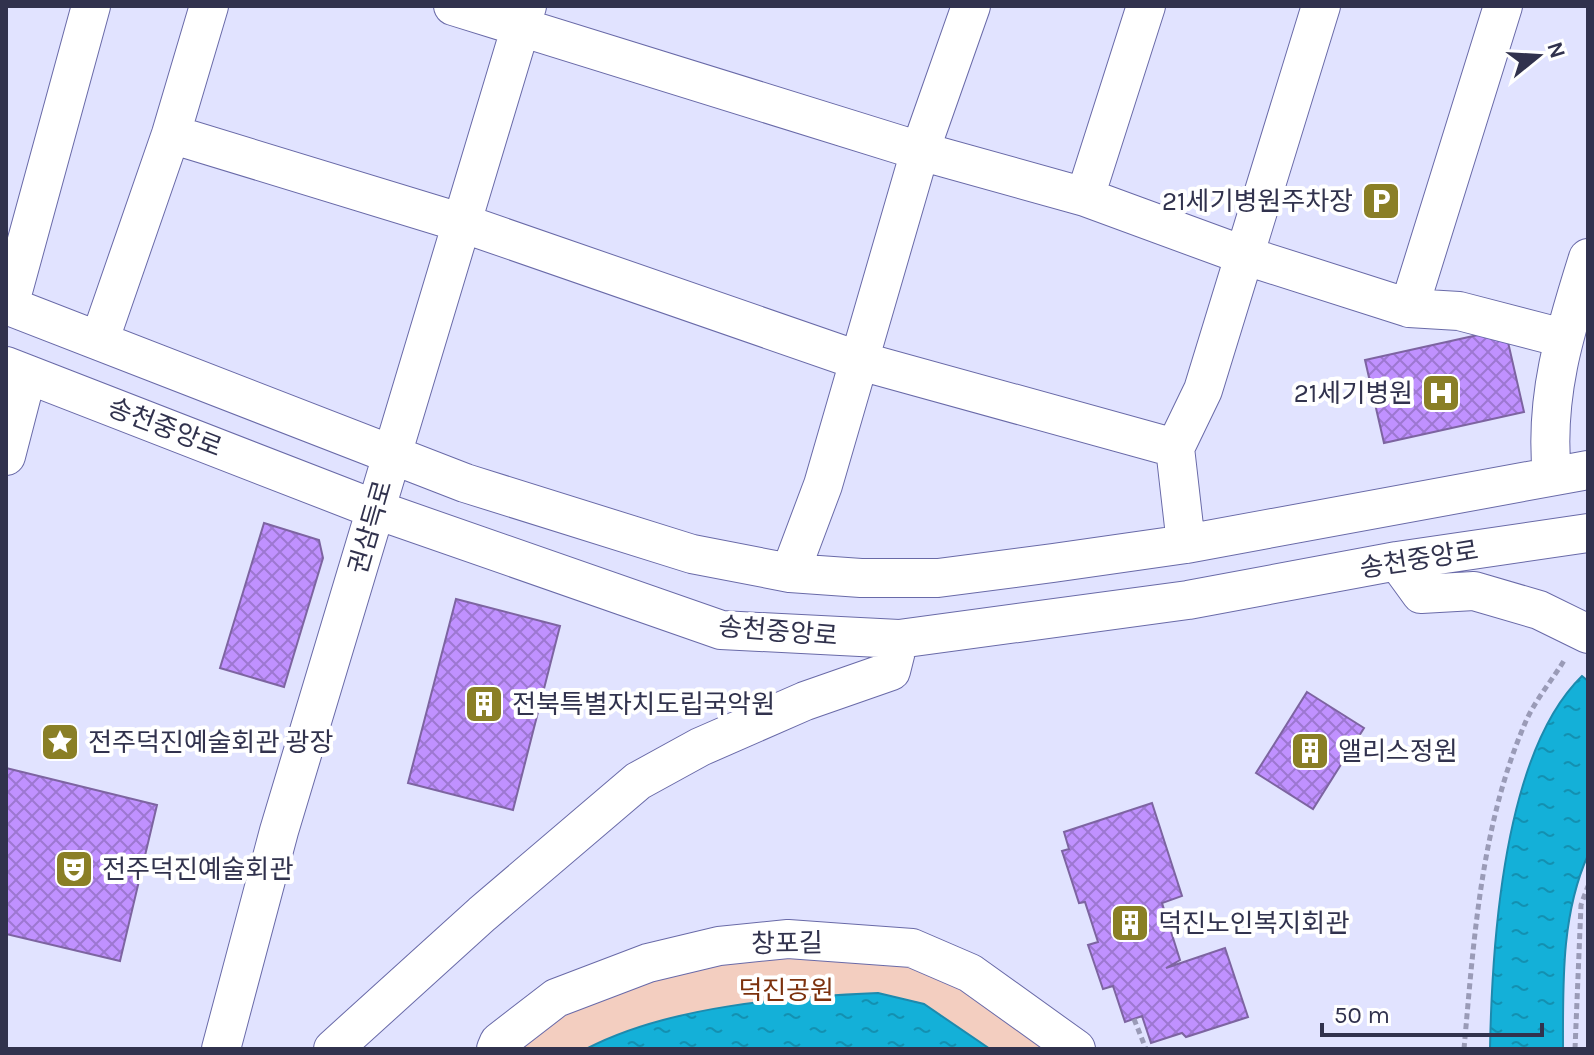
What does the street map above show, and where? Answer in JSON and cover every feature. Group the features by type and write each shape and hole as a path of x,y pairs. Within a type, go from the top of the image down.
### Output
{"street":[{"path":"91,6 8,306 100,339 465,483 692,554 790,573 861,578 938,578 1186,544 1570,472 1548,431 1563,338 1588,258"},
{"path":"100,339 171,134 209,6"},
{"path":"453,6 523,15 920,151 1085,197 1243,255 1409,308 1459,311 1563,338"},
{"path":"790,573 823,485 920,151 971,6"},
{"path":"1085,197 1146,6"},
{"path":"1186,544 1175,448 1203,390 1321,6"},
{"path":"1409,308 1503,6"},
{"name":"권삼득로","path":"221,1049 279,831 523,15"},
{"path":"171,134 459,222 860,361 1175,448"},
{"path":"6,456 17,370"},
{"name":"송천중앙로","path":"17,370 377,510 643,606 721,630 899,639 1188,600 1397,561 1588,533"},
{"path":"1397,561 1421,594 1474,591 1539,610 1580,641"},
{"path":"345,1046 482,914 638,781 700,747 805,701 891,671 899,639"},
{"name":"창포길","path":"496,1049 499,1042 556,998 648,963 719,946 788,939 912,948 970,973 1076,1049"}],"path":[{"path":"1464,1049 1476,907 1499,799 1527,719 1580,641"},
{"path":"1575,1049 1581,905 1588,886"},
{"path":"1134,1019 1146,1049"}],"green space":[{"name":"덕진공원","path":"852,932 1089,1049 482,1049 564,986"}],"water":[{"path":"1582,676 1588,681 1588,855 1579,878 1568,926 1563,1049 1490,1049 1499,905 1519,800 1535,752 1555,710"},
{"path":"878,993 924,1004 990,1049 586,1049 618,1034 690,1013 767,1001"}],"building":[{"name":"21세기병원","path":"1505,329 1524,412 1384,443 1365,360"},
{"path":"264,523 319,540 323,558 284,687 220,668"},
{"name":"전북특별자치도립국악원","path":"456,599 560,626 513,810 408,783"},
{"name":"앨리스정원","path":"1307,692 1364,728 1313,809 1256,773"},
{"name":"전주덕진예술회관","path":"6,768 157,805 120,961 6,934"},
{"name":"덕진노인복지회관","path":"1152,803 1182,896 1162,903 1180,960 1166,968 1225,948 1248,1017 1186,1037 1182,1033 1151,1043 1142,1016 1125,1022 1113,986 1103,989 1088,945 1098,942 1085,902 1079,903 1062,851 1069,849 1064,832"}],"place":[{"name":"21세기병원주차장","path":"1381,201"},
{"name":"21세기병원","path":"1441,393"},
{"name":"전북특별자치도립국악원","path":"484,704"},
{"name":"전주덕진예술회관 광장","path":"60,742"},
{"name":"앨리스정원","path":"1310,751"},
{"name":"전주덕진예술회관","path":"74,869"},
{"name":"덕진노인복지회관","path":"1130,923"}]}
